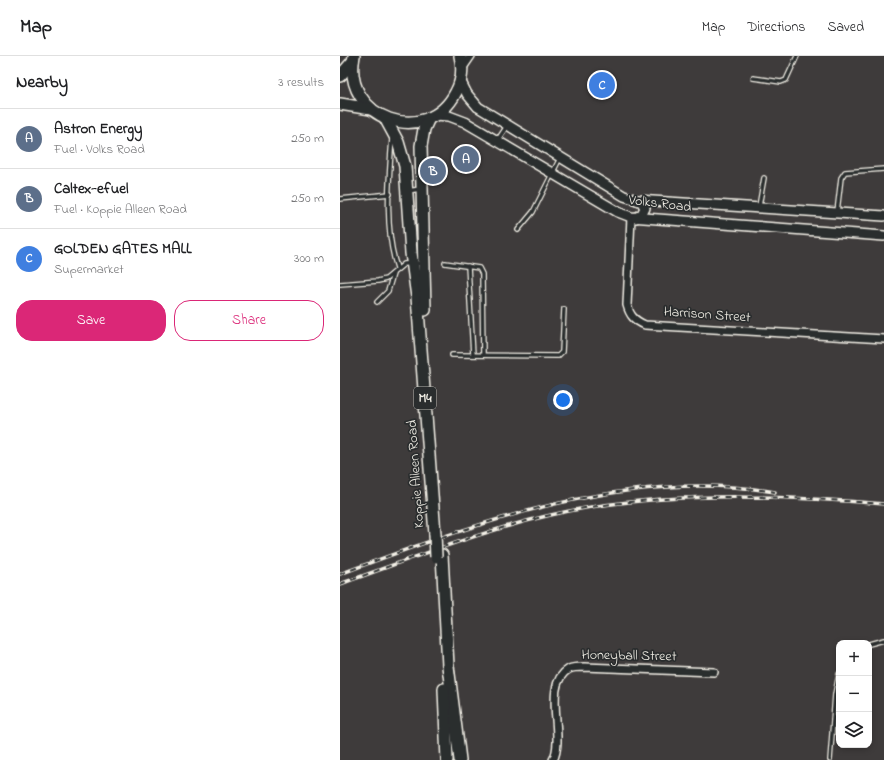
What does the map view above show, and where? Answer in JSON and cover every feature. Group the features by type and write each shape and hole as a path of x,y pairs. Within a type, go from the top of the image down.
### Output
{"main road":[{"path":"460,56 461,75"},
{"path":"340,76 354,59"},
{"name":"M4","path":"354,59 353,70 356,88 365,103 385,118 407,123 432,116 442,110 454,96 461,75"},
{"path":"340,98 345,104 371,109"},
{"name":"Koppie Alleen Road","path":"432,116 424,129 421,146 424,294 438,533 447,760"},
{"name":"Koppie Alleen Road","path":"385,118 402,151 417,297 438,533"},
{"name":"Koppie Alleen Road","path":"439,556 448,666 460,760"}],"street":[{"path":"461,75 470,56"},
{"name":"Volks Road","path":"461,75 467,94 473,102 507,125 624,196 637,200 884,216"},
{"name":"Volks Road","path":"432,116 457,118 618,212 633,217 884,236"},
{"path":"618,212 615,206 616,202 624,196"},
{"path":"633,217 642,214 645,210 643,204 637,200"},
{"name":"Harrison Street","path":"633,217 627,305 629,313 635,321 645,324 884,339"},
{"name":"Honeyball Street","path":"553,760 557,748 555,701 558,684 561,676 570,668 584,667 714,672"}],"lane":[{"path":"753,78 781,82 786,80 797,56"},
{"path":"496,141 507,125"},
{"path":"393,131 390,194 392,253 397,268"},
{"path":"518,230 533,212 561,157"},
{"path":"837,213 841,178 843,173 851,170 884,168"},
{"path":"759,208 764,178"},
{"path":"406,191 422,189"},
{"path":"340,199 390,194"},
{"path":"377,302 388,291 393,274 397,268 404,264 424,263"},
{"path":"445,263 479,268 483,280 483,355"},
{"path":"468,266 473,355"},
{"path":"340,284 378,281 386,279 393,274"},
{"path":"452,355 558,356 562,352 564,310"},
{"path":"872,643 884,640"},
{"path":"830,760 835,694 839,676"}],"railway":[{"path":"340,574 445,536 553,504 608,494 663,487 719,486 775,492"},
{"path":"340,584 495,530 559,513 591,507 628,502 701,497 774,497 884,504"}],"place":[{"name":"GOLDEN GATES MALL","path":"602,85"},
{"name":"Astron Energy","path":"466,159"},
{"name":"Caltex-efuel","path":"433,171"}]}
